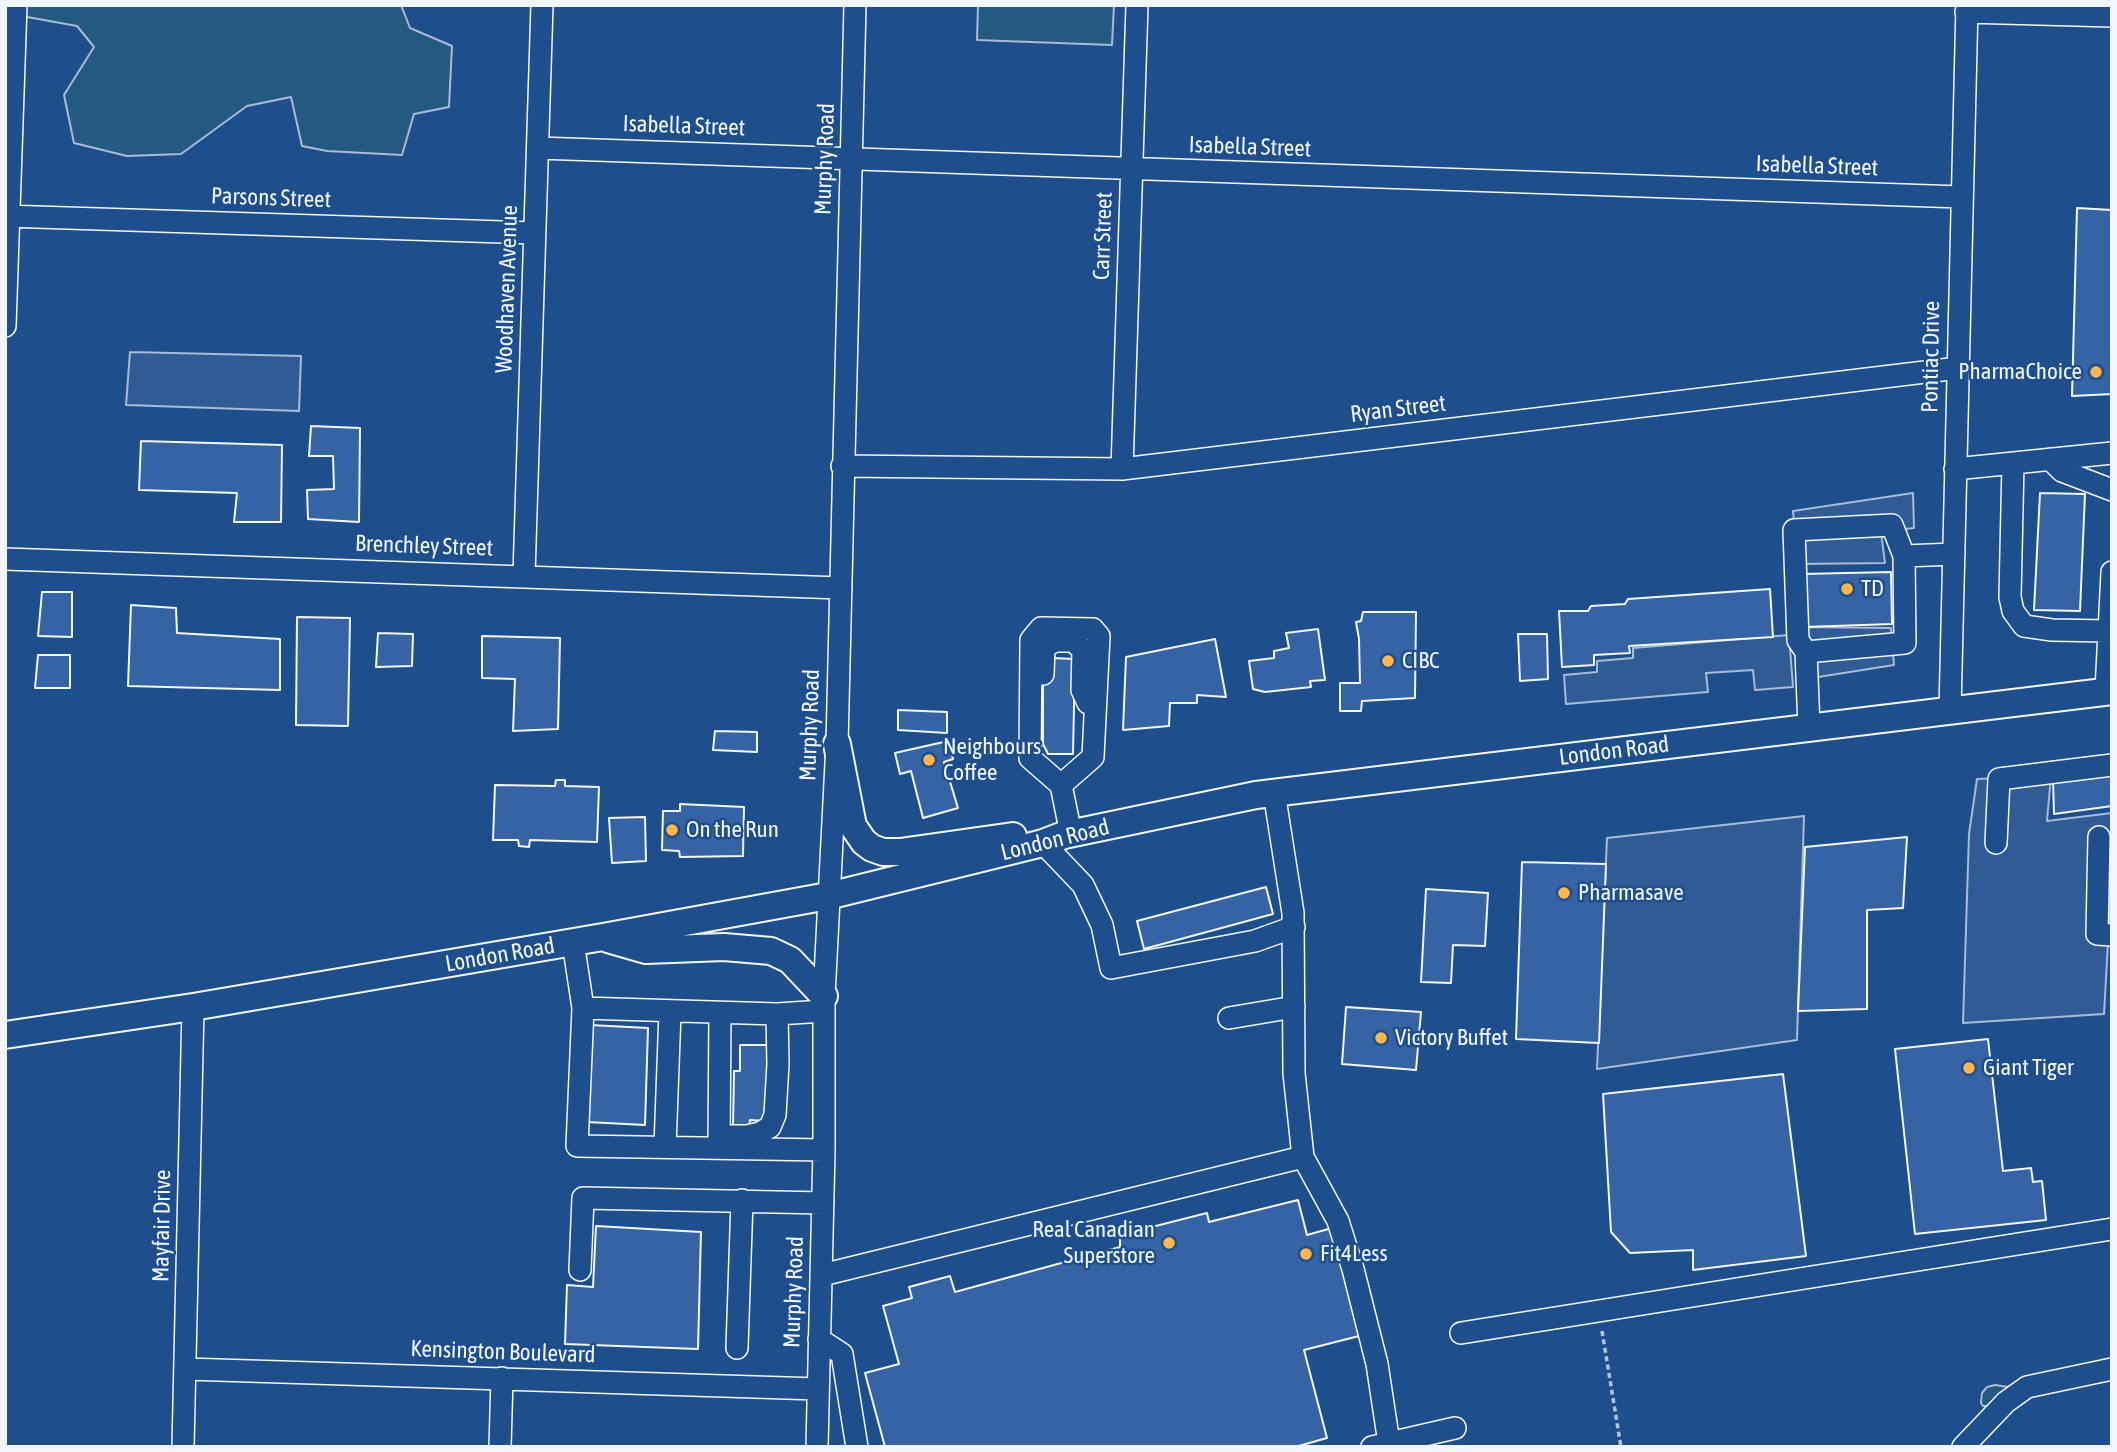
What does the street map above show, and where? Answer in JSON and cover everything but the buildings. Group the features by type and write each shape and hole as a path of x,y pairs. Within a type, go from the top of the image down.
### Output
{"main road":[{"name":"London Road","path":"5,1035 193,1007 828,896 1059,837 1275,792 2109,691"},
{"path":"837,744 853,826 864,842 877,851 900,852 1003,836 1059,837"},
{"path":"603,937 646,950 724,947 780,953 806,974 824,1004"}],"street":[{"path":"5,326 16,5"},
{"name":"Woodhaven Avenue","path":"524,575 542,5"},
{"name":"Murphy Road","path":"817,1447 824,1150 824,1004 837,744 855,5"},
{"name":"Carr Street","path":"1122,469 1137,5"},
{"path":"1967,9 2112,16"},
{"name":"Pontiac Drive","path":"1950,710 1967,9"},
{"name":"Isabella Street","path":"538,148 1961,197"},
{"name":"Parsons Street","path":"7,216 534,233"},
{"name":"Ryan Street","path":"842,466 1122,469 1958,368"},
{"path":"1955,469 2112,453"},
{"path":"2050,459 2062,471 2112,491"},
{"path":"2013,463 2010,597 2013,611 2024,626 2052,630 2109,631"},
{"path":"1806,652 1905,643 1904,556 1892,525 1794,530 1798,640 1806,652 1809,727"},
{"path":"1904,556 1954,554"},
{"name":"Brenchley Street","path":"5,559 841,588"},
{"path":"2109,691 2112,572"},
{"path":"1061,785 1030,758 1031,640 1041,628 1094,629 1099,636 1093,757 1061,785 1059,837 1102,925 1111,968 1255,941 1294,927"},
{"path":"1996,843 1999,779 2112,765"},
{"path":"1275,792 1294,927 1294,1073 1303,1157 1338,1221 1353,1269 1377,1364 1381,1445 1455,1428"},
{"path":"2099,836 2097,934 2112,935"},
{"path":"573,942 583,1008 577,1146 666,1147 719,1142 760,1133 770,1127 775,1115 778,1064 776,1014"},
{"path":"583,1008 776,1014 824,1004"},
{"name":"Mayfair Drive","path":"183,1447 193,1007"},
{"path":"1229,1018 1294,1007"},
{"path":"666,1147 670,1012"},
{"path":"719,1142 720,1013"},
{"path":"719,1142 824,1150"},
{"path":"822,1275 1303,1157"},
{"path":"580,1270 583,1198 823,1203"},
{"path":"737,1348 742,1200"},
{"path":"1461,1333 2112,1229"},
{"path":"819,1339 842,1354 857,1447"},
{"name":"Kensington Boulevard","path":"186,1369 818,1389"},
{"path":"1963,1447 2006,1402 2027,1387 2112,1369"},
{"path":"500,1447 502,1378"}],"path":[{"path":"1599,1311 1621,1447"}],"shaded area":[{"path":"5,5 401,5 410,28 452,46 449,107 414,114 402,155 327,151 302,146 291,97 247,106 181,154 127,156 74,143 64,95 94,47 77,26 5,13"},
{"path":"978,5 1114,5 1112,45 977,40"},
{"path":"130,352 301,356 299,411 126,405"},
{"path":"1913,493 1914,528 1881,532 1885,563 1798,564 1793,511"},
{"path":"1804,627 1891,628 1894,665 1812,678"},
{"path":"1789,635 1793,687 1755,690 1753,670 1706,673 1708,692 1566,704 1564,675 1597,672 1597,661 1633,658 1633,648"},
{"path":"2051,776 2047,821 2112,813 2112,871 2104,1014 1963,1023 1969,834 1977,779"},
{"path":"1804,816 1797,1040 1597,1069 1607,838"},
{"path":"1987,1387 2008,1387 1988,1406 1983,1406 1982,1393"}],"place":[{"name":"PharmaChoice","path":"2096,372"},
{"name":"TD","path":"1847,589"},
{"name":"CIBC","path":"1388,661"},
{"name":"Neighbours Coffee","path":"929,760"},
{"name":"On the Run","path":"672,830"},
{"name":"Pharmasave","path":"1564,893"},
{"name":"Victory Buffet","path":"1381,1038"},
{"name":"Giant Tiger","path":"1969,1068"},
{"name":"Real Canadian Superstore","path":"1169,1243"},
{"name":"Fit4Less","path":"1306,1254"}]}
